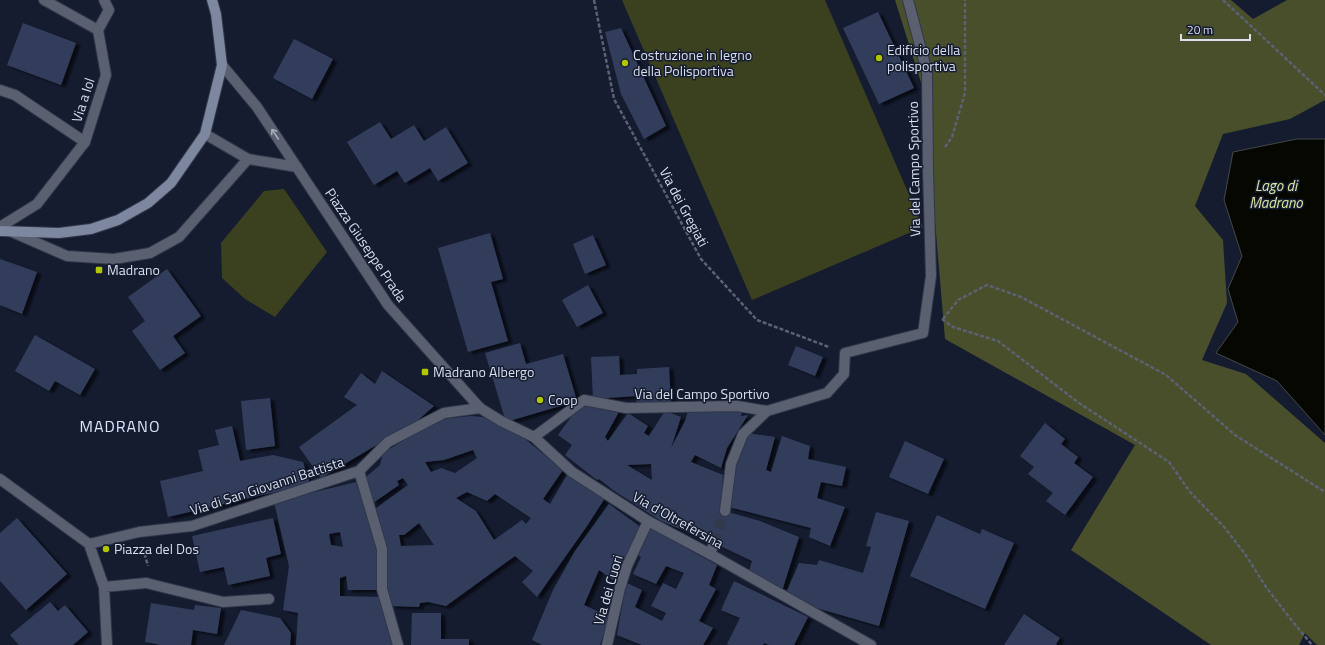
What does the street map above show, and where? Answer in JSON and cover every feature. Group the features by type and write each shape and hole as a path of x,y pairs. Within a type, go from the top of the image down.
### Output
{"main road":[{"path":"0,231 59,233 92,229 118,220 148,203 171,183 205,134 222,65 216,14 212,0"}],"street":[{"path":"44,0 98,30 109,10 104,0"},
{"name":"Via del Campo Sportivo","path":"534,436 584,400 626,408 737,406 767,411 827,393 844,374 845,353 923,333 931,276 927,72 908,0"},
{"name":"Via a Iol","path":"0,227 37,204 85,142 106,75 98,30"},
{"name":"Piazza Giuseppe Prada","path":"222,65 257,107 388,305 480,408"},
{"name":"Via a Iol","path":"0,90 15,95 85,142"},
{"path":"205,134 248,159 297,167"},
{"path":"12,232 67,256 114,259 150,253 179,237 248,159"},
{"name":"Via d'Oltrefersina","path":"480,408 501,421 534,436 572,472 648,521 710,554 871,645"},
{"name":"Via di San Giovanni Battista","path":"139,532 192,526 359,471 388,442 444,413 480,408"},
{"path":"725,511 731,464 743,434 767,411"},
{"path":"359,471 382,550 382,589 398,645"},
{"path":"0,479 88,544 104,587 107,645"},
{"name":"Via dei Cuori","path":"607,645 620,588 627,566 648,521"},
{"path":"88,544 139,532"},
{"path":"710,554 714,543"},
{"path":"104,587 146,583 223,602 269,599"}],"path":[{"name":"Via dei Gregiati","path":"594,0 614,98 701,259 757,320 845,353"},
{"path":"928,170 952,138 965,93 965,0"},
{"path":"1222,0 1325,95"},
{"path":"943,319 958,300 988,286 1021,297 1166,375 1235,435 1325,492"},
{"path":"927,305 953,328 998,341 1080,403 1169,462 1190,492 1229,533 1245,554 1266,587 1312,645"},
{"path":"139,532 150,572 146,583"}],"green space":[{"path":"622,0 825,0 923,227 752,300"},
{"path":"895,0 1231,0 1253,19 1287,0 1325,0 1325,100 1290,119 1223,134 1195,206 1223,240 1227,303 1202,360 1246,374 1325,443 1325,645 1317,645 1305,633 1299,645 1211,645 1071,550 1135,445 945,339 924,92"},
{"path":"284,189 327,252 275,317 245,299 222,278 221,243 264,191"}],"water":[{"name":"Lago di Madrano","path":"1297,139 1325,139 1325,435 1277,381 1216,353 1238,322 1228,289 1242,256 1224,200 1233,152"}],"building":[{"name":"Edificio della polisportiva","path":"878,12 914,88 879,104 843,28"},
{"path":"23,23 76,43 61,85 7,65"},
{"name":"Costruzione in legno della Polisportiva","path":"621,28 666,126 644,139 621,94 605,32"},
{"path":"294,39 333,59 312,99 273,78"},
{"path":"380,122 391,139 414,125 424,141 446,127 468,163 438,181 430,168 405,183 397,171 374,185 347,142"},
{"path":"490,233 503,279 491,282 508,341 468,352 438,248"},
{"path":"593,235 606,265 585,274 573,244"},
{"path":"0,259 37,272 22,314 0,305"},
{"path":"167,269 201,316 173,336 185,353 160,370 132,331 145,321 128,297"},
{"path":"588,285 603,313 577,327 562,300"},
{"path":"35,335 95,369 80,395 55,381 49,391 15,371"},
{"path":"520,343 526,364 563,354 577,401 506,422 485,353"},
{"path":"796,346 823,357 815,376 788,365"},
{"path":"619,356 620,375 637,374 637,369 669,367 671,403 637,405 636,396 593,399 591,357"},
{"path":"382,371 434,406 417,421 321,478 299,447 357,405 344,397 361,373 375,384"},
{"path":"270,398 275,446 246,450 241,401"},
{"path":"585,404 620,410 605,437 608,441 628,413 648,426 644,433 649,436 665,411 681,417 671,448 685,421 688,411 742,412 741,416 748,415 727,448 721,468 695,455 691,462 723,475 721,510 760,521 799,537 782,591 749,571 752,561 661,521 613,490 599,479 597,480 565,455 572,445 558,435 571,417","holes":["651,464 652,480 627,465"]},
{"path":"471,416 493,418 519,434 563,470 543,499 550,504 567,475 605,498 537,597 522,582 533,571 515,556 446,606 428,602 420,603 419,607 392,606 385,590 386,550 383,534 375,509 408,485 403,478 397,481 399,485 373,503 366,477 380,465 383,453 414,434 443,419","holes":["473,450 477,458 455,473 441,468 431,472 425,462 444,460","467,492 487,501 495,494 531,518 526,524 522,520 494,540 476,511 456,498","419,523 434,545 401,546 399,535 404,535"]},
{"path":"1045,423 1065,439 1061,444 1078,457 1074,463 1093,477 1065,515 1046,501 1053,493 1028,474 1034,467 1020,456"},
{"path":"232,426 240,461 273,455 303,462 310,484 168,517 160,481 203,471 198,450 219,445 215,430"},
{"path":"747,433 775,437 766,470 771,472 782,436 810,446 808,459 846,467 842,486 821,482 817,498 845,507 830,546 809,537 811,528 729,507 737,462"},
{"path":"905,441 944,459 928,494 889,477"},
{"path":"356,482 377,547 379,590 348,590 346,576 340,578 340,596 381,597 394,645 296,645 298,613 283,610 289,566 274,502","holes":["340,532 343,547 331,545 329,534"]},
{"path":"609,504 642,528 613,580 599,570 584,605 610,617 600,645 542,645 532,640 553,590 575,551"},
{"path":"876,512 909,521 879,626 806,605 786,593 799,563 817,565 819,560 863,573 871,547 866,546"},
{"path":"937,515 980,534 982,529 1014,543 985,609 910,576"},
{"path":"17,518 67,574 26,610 0,581 0,533"},
{"path":"273,518 281,554 266,558 270,576 228,585 224,567 200,572 192,536"},
{"path":"650,528 717,565 709,585 716,589 699,621 713,628 703,645 642,645 617,635 627,583 642,590 635,607 662,621 666,613 651,606 663,583 676,589 684,573 666,566 656,584 633,574 641,557 637,554"},
{"path":"734,581 808,617 794,645 769,645 764,643 763,645 727,644 740,618 721,610"},
{"path":"50,602 58,611 65,605 88,632 73,645 19,645 10,635"},
{"path":"151,603 194,610 195,605 221,608 217,634 193,630 191,645 161,645 145,642"},
{"path":"241,610 280,618 291,633 290,645 224,645"},
{"path":"412,613 441,613 441,639 469,639 469,645 411,645"},
{"path":"1024,614 1060,638 1056,644 1057,645 1004,645"}],"tunnel":[{"path":"714,543 725,511"}],"place":[{"name":"Edificio della polisportiva","path":"879,58"},
{"name":"Costruzione in legno della Polisportiva","path":"625,63"},
{"name":"Madrano","path":"99,270"},
{"name":"Madrano Albergo","path":"425,372"},
{"name":"Coop","path":"540,400"},
{"name":"Piazza del Dos","path":"106,549"}],"district":[{"name":"MADRANO","path":"120,426"}]}
